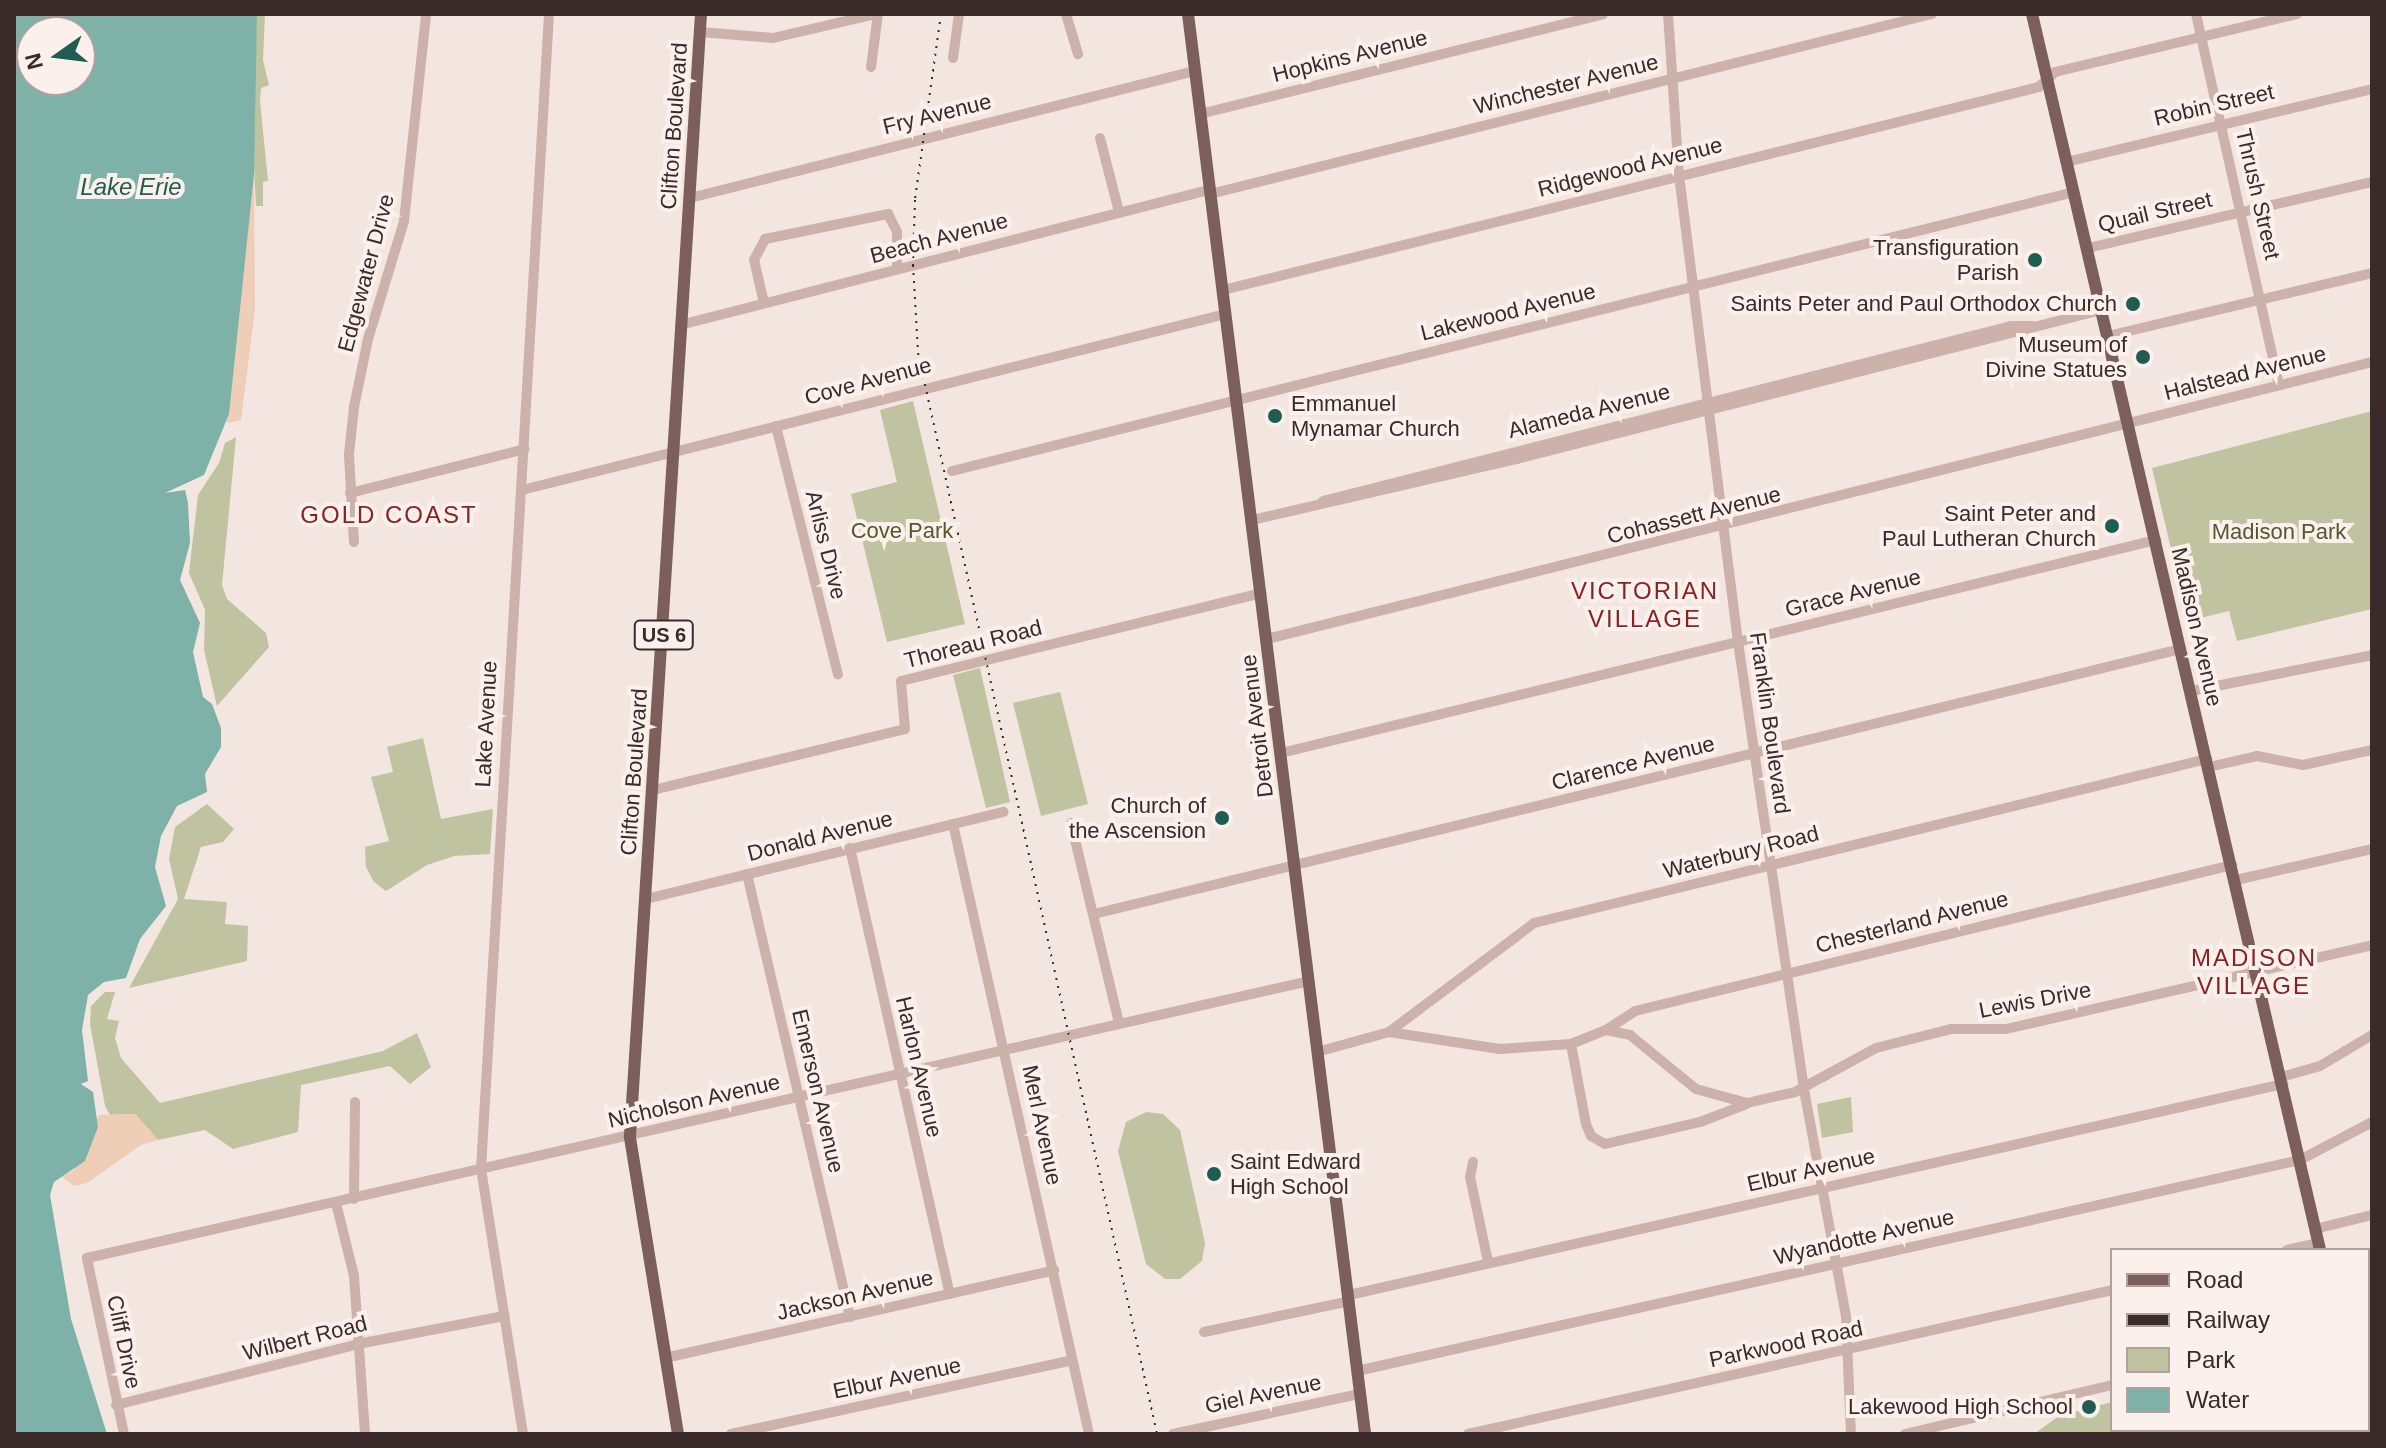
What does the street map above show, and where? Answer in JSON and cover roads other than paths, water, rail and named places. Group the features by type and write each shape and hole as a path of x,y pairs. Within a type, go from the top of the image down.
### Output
{"main road":[{"name":"Clifton Boulevard","path":"678,1434 630,1136 701,14"},
{"name":"Detroit Avenue","path":"1188,14 1365,1434"},
{"name":"Madison Avenue","path":"2032,14 2319,1246"}],"street":[{"name":"Edgewater Drive","path":"354,542 350,493 359,378 404,221 426,14"},
{"name":"Lake Avenue","path":"523,1434 481,1169 549,14"},
{"path":"700,32 773,38 877,14 871,67"},
{"path":"953,58 959,14"},
{"path":"1066,14 1078,54"},
{"name":"Hopkins Avenue","path":"1200,114 1603,14"},
{"name":"Franklin Boulevard","path":"1668,14 1675,77 1679,175 1696,286 1738,642 1820,1189 1850,1350 1851,1434"},
{"name":"Winchester Avenue","path":"1209,192 1932,14"},
{"name":"Thrush Street","path":"2196,14 2279,384"},
{"name":"Ridgewood Avenue","path":"1223,290 2039,87 2055,72 2297,14"},
{"name":"Fry Avenue","path":"690,198 1195,71"},
{"name":"Robin Street","path":"2066,162 2372,89"},
{"path":"1100,138 1119,212"},
{"name":"Quail Street","path":"2088,248 2372,182"},
{"name":"Beach Avenue","path":"680,325 1119,212 1209,192"},
{"name":"Lakewood Avenue","path":"952,471 2074,192"},
{"path":"764,303 754,260 762,241 881,213 888,214 896,226 897,269"},
{"path":"2108,336 2372,273"},
{"name":"Alameda Avenue","path":"1252,520 1879,364 2011,326 2032,326 2101,310"},
{"name":"Cove Avenue","path":"522,490 1226,314"},
{"name":"Halstead Avenue","path":"2128,424 2372,362"},
{"name":"Cohassett Avenue","path":"1267,639 1724,528 2128,424"},
{"name":"Arliss Drive","path":"776,426 838,674"},
{"path":"350,493 525,449"},
{"name":"Grace Avenue","path":"1281,753 2156,540"},
{"name":"Thoreau Road","path":"653,790 905,729 901,681 1261,593"},
{"name":"Clarence Avenue","path":"1094,914 2181,649"},
{"path":"2191,691 2372,655"},
{"name":"Waterbury Road","path":"1317,1052 1389,1032 1534,923 2208,763 2257,756 2303,765 2372,750"},
{"name":"Donald Avenue","path":"646,899 1004,812"},
{"path":"1071,823 1119,1023"},
{"name":"Merl Avenue","path":"953,824 1089,1434"},
{"name":"Harlon Avenue","path":"850,848 950,1294"},
{"path":"2236,880 2372,849"},
{"name":"Chesterland Avenue","path":"1606,1030 1628,1016 1787,974 2232,865"},
{"name":"Emerson Avenue","path":"747,874 850,1317"},
{"name":"Lewis Drive","path":"1571,1044 1586,1124 1591,1136 1605,1144 1716,1115 1804,1087 1888,1045 1951,1029 2006,1029 2372,945"},
{"name":"Nicholson Avenue","path":"87,1258 901,1076 1309,981"},
{"path":"1628,1016 1630,1035"},
{"path":"1389,1032 1500,1049 1571,1044 1606,1030 1630,1035 1696,1089 1747,1103"},
{"name":"Elbur Avenue","path":"1204,1332 1488,1262 1820,1189 2282,1081 2320,1066 2372,1035"},
{"path":"1714,1094 1716,1115"},
{"path":"354,1199 355,1102"},
{"name":"Wyandotte Avenue","path":"1357,1371 2300,1160 2372,1122"},
{"path":"1473,1162 1470,1177 1488,1262"},
{"path":"336,1203 354,1276 363,1343 365,1434"},
{"path":"2315,1229 2372,1215"},
{"name":"Cliff Drive","path":"87,1258 124,1434"},
{"name":"Jackson Avenue","path":"665,1358 1054,1270"},
{"name":"Parkwood Road","path":"1468,1434 2110,1290"},
{"name":"Wilbert Road","path":"116,1405 363,1343 504,1316"},
{"name":"Elbur Avenue","path":"731,1434 1072,1360"},
{"path":"1905,1434 2110,1385"},
{"name":"Giel Avenue","path":"1173,1434 1360,1394"}],"water":[{"name":"Lake Erie","path":"14,14 257,14 254,175 229,414 204,475 165,493 185,490 188,503 190,543 180,580 200,623 193,652 203,697 212,704 221,728 221,747 205,774 207,792 177,806 161,836 155,867 166,906 140,939 126,978 104,982 88,995 82,1030 88,1081 81,1084 93,1092 98,1127 85,1161 54,1182 50,1195 71,1319 107,1434 14,1434"}],"railway":[{"path":"941,14 915,200 913,265 918,353 1157,1434"}],"place":[{"name":"Transfiguration Parish","path":"2035,260"},
{"name":"Saints Peter and Paul Orthodox Church","path":"2133,304"},
{"name":"Museum of Divine Statues","path":"2143,357"},
{"name":"Emmanuel Mynamar Church","path":"1275,416"},
{"name":"Saint Peter and Paul Lutheran Church","path":"2112,526"},
{"name":"Church of the Ascension","path":"1222,818"},
{"name":"Saint Edward High School","path":"1214,1174"},
{"name":"Lakewood High School","path":"2089,1407"}],"district":[{"name":"GOLD COAST","path":"389,515"},
{"name":"VICTORIAN VILLAGE","path":"1645,605"},
{"name":"MADISON VILLAGE","path":"2254,972"}],"park label":[{"name":"Cove Park","path":"902,531"},
{"name":"Madison Park","path":"2279,532"}]}
